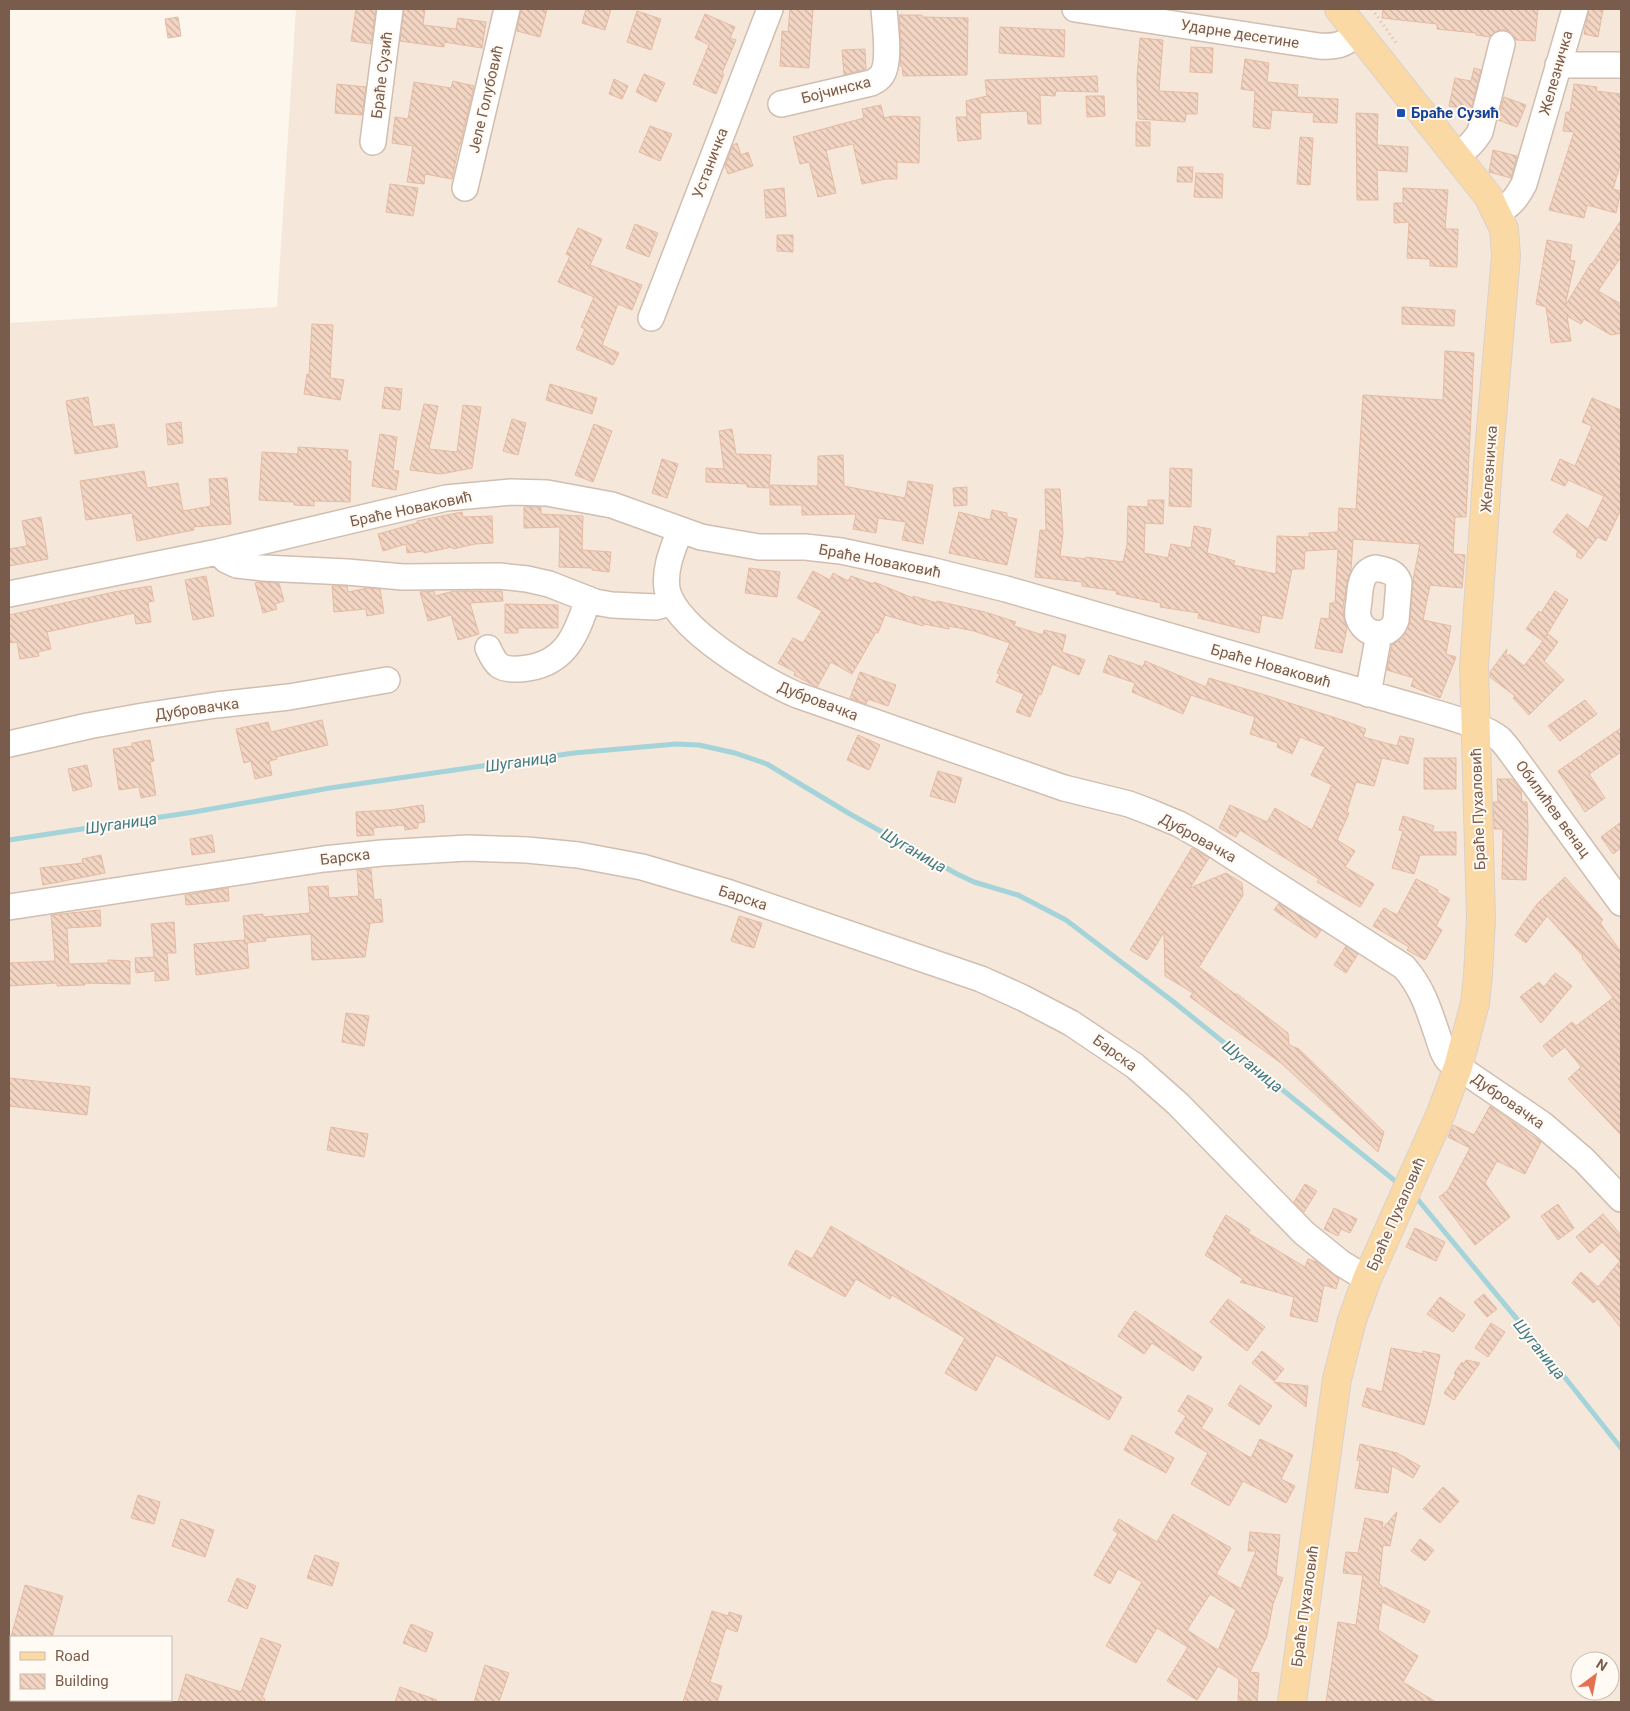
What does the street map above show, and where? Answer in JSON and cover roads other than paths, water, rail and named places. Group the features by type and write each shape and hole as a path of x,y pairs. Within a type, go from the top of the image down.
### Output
{"main road":[{"name":"Железничка","path":"1338,9 1488,196 1504,229 1505,272 1488,464 1487,503 1474,667 1475,726"},
{"name":"Браће Пухаловић","path":"1292,1702 1337,1379 1352,1320 1367,1279 1441,1113 1458,1067 1474,1003 1481,919 1475,726"}],"street":[{"name":"Браће Сузић","path":"373,142 390,9"},
{"name":"Јеле Голубовић","path":"465,188 507,9"},
{"name":"Устаничка","path":"651,318 770,9"},
{"name":"Бојчинска","path":"781,104 871,83 880,78 884,72 886,60 884,9"},
{"name":"Ударне десетине","path":"1075,9 1117,12 1319,46 1340,45 1349,41 1358,33"},
{"name":"Железничка","path":"1497,212 1514,202 1524,184 1575,9"},
{"path":"1457,156 1466,150 1480,132 1502,44"},
{"path":"1558,65 1621,65"},
{"name":"Браће Новаковић","path":"9,594 218,552 446,498 511,492 547,493 612,505 701,537 759,547 805,547 841,551 930,570 1423,709 1475,726"},
{"name":"Дубровачка","path":"680,530 668,560 667,589 671,603 688,624 722,650 774,685 828,706 1064,788 1143,809 1179,824 1204,838 1404,967 1418,984 1424,996 1444,1056 1516,1105 1553,1133 1604,1179 1621,1199"},
{"path":"218,552 226,560 237,566 403,577 499,576 549,584 588,599 612,605 656,607 671,603"},
{"path":"488,648 494,661 508,670 534,668 549,662 559,656 569,644 588,599"},
{"path":"1368,694 1379,634"},
{"name":"Дубровачка","path":"9,744 143,716 289,697 387,680"},
{"name":"Обилићев венац","path":"1475,726 1488,731 1500,739 1510,751 1621,902"},
{"name":"Барска","path":"9,907 314,861 382,853 467,848 527,850 578,855 642,868 730,893 981,979 1048,1010 1092,1036 1135,1066 1178,1104 1304,1233 1341,1263 1367,1279"}],"waterway":[{"name":"Шуганица","path":"9,840 194,812 330,788 574,753 676,744 699,745 735,753 767,764 850,814 957,874 974,882 1018,895 1066,920 1175,1003 1399,1184"},
{"name":"Шуганица","path":"1414,1195 1621,1448"}],"place":[{"name":"Браће Сузић","path":"1401,113"}]}
